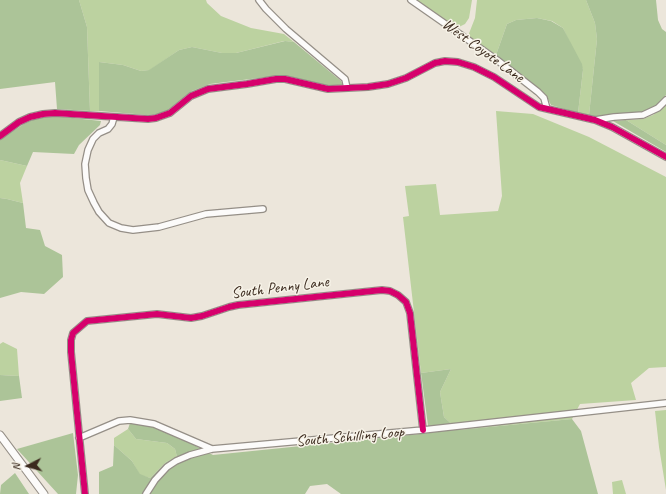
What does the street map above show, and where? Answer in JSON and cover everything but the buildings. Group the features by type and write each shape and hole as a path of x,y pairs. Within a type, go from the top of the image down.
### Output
{"street":[{"path":"259,0 286,29 345,79 347,88"},
{"name":"West Coyote Lane","path":"411,0 497,60 538,92 544,98 547,109"},
{"path":"0,136 19,122 30,117 43,114 55,113 148,119 156,118 170,113 191,96 208,89 276,79 285,79 324,88 347,88 388,84 406,78 435,63 445,61 458,62 474,67 494,77 532,102 547,109 595,120 626,134 666,157"},
{"path":"595,120 643,115 658,108 666,100"},
{"path":"114,116 112,124 108,129 93,139 88,150 85,164 88,190 99,212 109,223 121,228 133,230 159,227 206,214 263,209"},
{"name":"South Penny Lane","path":"85,494 70,352 73,333 87,321 157,314 191,318 238,305 382,290 390,291 398,294 406,302 410,313 423,430"},
{"name":"South Schilling Loop","path":"146,494 154,480 167,467 190,455 212,449 423,430 666,403"},
{"path":"79,438 119,422 130,420 154,424 212,449"},
{"path":"0,435 44,494"}],"green space":[{"path":"0,0 79,0 87,27 90,111 57,109 55,82 0,89"},
{"path":"79,0 206,0 207,3 221,16 251,28 284,34 294,42 284,41 236,53 222,53 192,47 179,50 150,70 141,71 123,65 99,62 99,111 90,111 87,27"},
{"path":"416,0 472,0 469,18 465,24 457,28"},
{"path":"477,0 586,0 595,23 597,39 589,115 578,113 583,70 563,28 552,21 537,18 516,20 507,24 496,55 468,36 475,18"},
{"path":"586,0 656,0 658,20 662,29 666,32 666,95 654,108 636,114 597,117 589,115 597,39 595,23"},
{"path":"537,18 551,21 563,28 582,64 583,70 578,113 551,105 546,95 496,55 507,24 516,20"},
{"path":"285,41 294,42 341,81 343,85 328,86 288,76 275,76 210,84 192,91 168,110 158,114 147,115 99,111 99,62 123,65 141,71 149,70 179,50 192,47 222,53 236,53"},
{"path":"666,105 666,145 626,120 643,119 653,115"},
{"path":"496,111 533,114 589,137 666,177 666,367 649,368 631,383 636,400 580,404 572,419 458,430 444,417 440,392 451,369 421,373 403,217 409,216 405,186 436,184 440,215 498,211 502,196"},
{"path":"54,116 101,121 100,125 79,145 74,154 33,152 27,166 0,160 0,140 24,124 37,118"},
{"path":"626,120 666,145 666,152 613,121"},
{"path":"0,160 27,166 20,183 23,203 0,198"},
{"path":"0,198 23,203 26,228 40,230 45,246 62,255 63,277 44,294 21,292 0,298"},
{"path":"3,342 17,349 19,376 0,375 0,344"},
{"path":"451,369 440,392 444,417 458,430 572,419 581,431 598,494 341,494 327,484 310,486 305,494 99,494 99,472 113,466 114,445 132,461 140,474 150,478 166,462 177,457 175,449 167,443 136,439 128,429 130,423 152,427 192,444 213,455 429,433 421,373"},
{"path":"0,375 19,376 22,398 0,401"},
{"path":"666,410 666,490 655,411"},
{"path":"128,429 136,439 167,443 175,449 177,457 166,462 150,478 140,475 132,461 114,445 114,438"},
{"path":"73,433 78,475 76,494 58,494 17,449"},
{"path":"15,473 29,494 0,494 1,485"},
{"path":"622,480 626,494 613,494 612,482"}],"cycle path":[{"path":"0,136 19,122 30,117 43,114 55,113 148,119 156,118 170,113 191,96 208,89 276,79 285,79 328,89 368,87 388,84 406,78 435,63 445,61 458,62 474,67 494,77 539,107 595,120 612,127 666,157"},
{"path":"85,494 71,340 73,333 87,321 157,314 191,318 238,305 382,290 390,291 398,295 406,302 410,313 423,430"}]}
